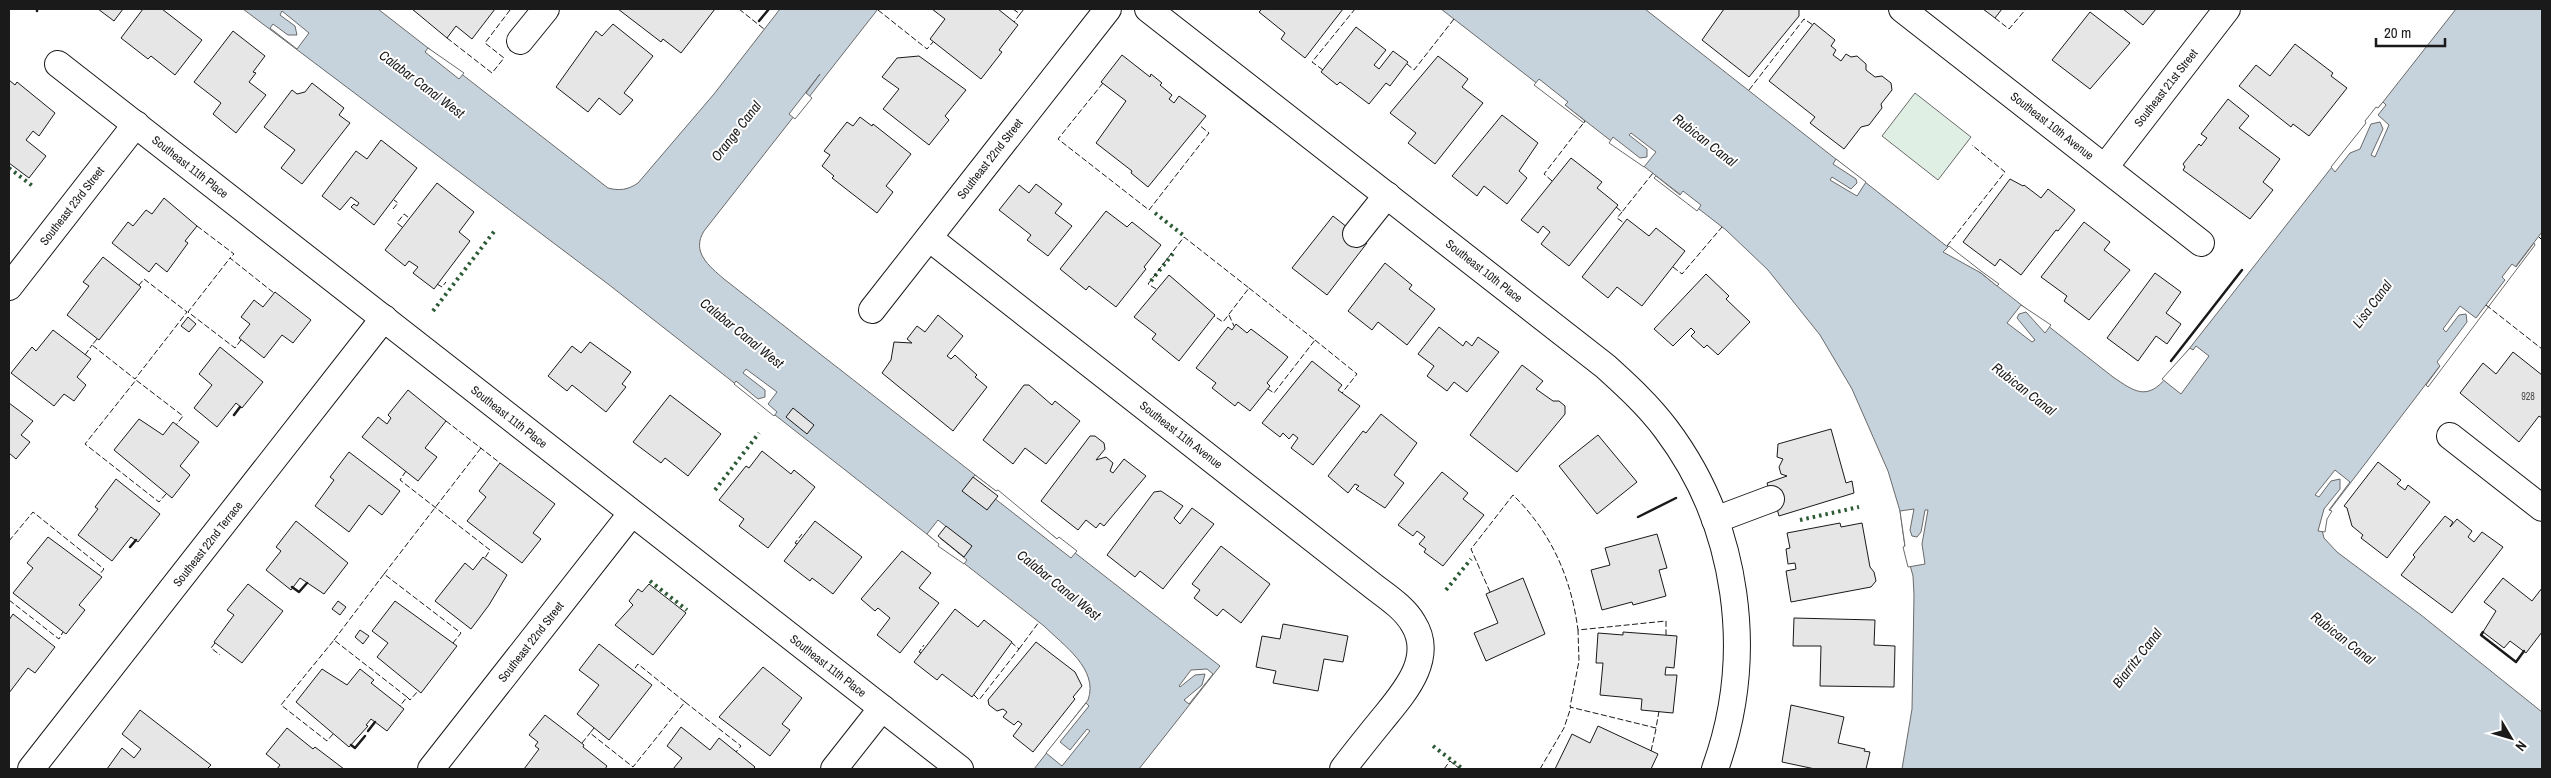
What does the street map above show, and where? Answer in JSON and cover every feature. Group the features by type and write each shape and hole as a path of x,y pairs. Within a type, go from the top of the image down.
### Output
{"street":[{"path":"520,41 546,9"},
{"name":"Southeast 22nd Street","path":"872,310 1108,9"},
{"name":"Southeast 10th Place","path":"1148,9 1563,333 1635,393 1672,437 1706,498 1715,520 1735,598 1738,626 1735,684 1729,720 1715,769"},
{"name":"Southeast 10th Avenue","path":"1902,9 2201,243"},
{"name":"Southeast 21st Street","path":"2105,168 2227,9"},
{"name":"Southeast 11th Place","path":"58,64 384,318 631,514 960,769"},
{"name":"Southeast 23rd Street","path":"9,287 136,124"},
{"path":"1356,234 1387,195"},
{"name":"Southeast 11th Avenue","path":"929,238 1400,608 1414,625 1420,643 1418,664 1409,684 1343,769"},
{"name":"Southeast 22nd Terrace","path":"31,769 384,318"},
{"path":"2450,436 2542,508"},
{"path":"1715,520 1772,499"},
{"name":"Southeast 22nd Street","path":"431,769 631,514"},
{"path":"834,769 882,708"}],"green space":[{"path":"1915,93 1971,137 1938,180 1882,136"}],"water":[{"path":"243,9 378,9 608,188 620,190 638,183 714,94 780,9 878,9 704,231 700,246 704,258 724,279 1220,666 1139,769 1034,769 1088,700 1090,689 1088,678 1084,668 1069,650 1044,626 608,284"},
{"path":"1441,9 1645,9 2113,377 2134,390 2147,392 2160,385 2167,377 2456,9 2542,9 2542,232 2329,511 2322,530 2324,538 2337,552 2421,615 2542,712 2542,769 1902,769 1912,709 1913,576 1905,547 1900,511 1888,471 1852,389 1820,335 1768,270 1726,230"}],"pier":[{"path":"282,11 309,33 297,49 270,28 273,24 288,35 297,35 295,26 280,15"},
{"path":"428,48 464,73 459,79 425,52"},
{"path":"820,74 806,93 812,98 795,119 789,114"},
{"path":"1539,79 1568,102 1565,105 1585,121 1584,123 1534,85"},
{"path":"2383,102 2386,105 2378,115 2389,125 2375,157 2371,155 2383,129 2380,122 2371,124 2360,149 2350,153 2335,172 2331,167 2366,123 2365,121 2376,107 2378,108"},
{"path":"1631,133 1656,152 1644,167 1609,143 1613,137 1640,158 1647,157 1647,149 1629,135"},
{"path":"1836,159 1866,182 1857,196 1830,180 1832,177 1851,189 1857,183 1856,179 1833,164"},
{"path":"1656,176 1680,195 1683,191 1701,205 1697,211 1654,178"},
{"path":"2534,243 2535,245 2428,387 2426,385 2440,366 2437,362 2467,322 2466,314 2459,315 2446,332 2443,329 2460,306 2476,318 2505,280 2502,277 2512,264 2516,267"},
{"path":"1949,246 1999,284 1997,286 1981,273 1943,252"},
{"path":"2021,305 2051,325 2045,333 2026,312 2019,314 2017,318 2035,340 2032,342 2007,323"},
{"path":"2196,346 2209,356 2181,394 2162,379 2190,348 2193,350"},
{"path":"746,369 777,392 768,404 777,412 774,416 734,384 736,381 758,399 765,397 765,390 743,373"},
{"path":"2335,470 2350,482 2329,510 2332,511 2327,519 2325,532 2318,531 2324,509 2340,489 2340,479 2331,481 2319,497 2315,495"},
{"path":"975,475 996,491 998,490 1057,539 1059,537 1077,551 1071,558 971,480"},
{"path":"1914,509 1910,530 1912,536 1917,537 1921,532 1925,510 1928,510 1922,544 1925,564 1908,567 1903,547 1905,546 1900,511"},
{"path":"938,520 948,528 940,538 967,560 964,564 938,546 939,544 927,534"},
{"path":"1207,669 1213,674 1189,704 1184,700 1202,685 1205,674 1195,675 1179,686 1191,670"},
{"path":"1086,703 1089,706 1060,742 1070,750 1087,729 1090,731 1062,766 1046,753"}],"building":[{"path":"98,9 123,9 114,21"},
{"path":"143,9 162,9 202,40 175,75 151,56 148,59 121,38"},
{"path":"412,9 495,9 472,39 456,26 447,38"},
{"path":"618,9 715,9 681,53 663,39 661,42"},
{"path":"932,9 998,9 1018,25 999,50 1002,52 981,79 930,39 945,19"},
{"path":"1262,9 1343,9 1305,58 1281,39 1285,33 1259,12"},
{"path":"1724,9 1799,9 1799,16 1749,77 1702,40"},
{"path":"1983,9 2002,9 1995,18"},
{"path":"2123,9 2156,9 2143,25"},
{"path":"2090,12 2130,43 2090,89 2052,60"},
{"path":"1814,23 1835,40 1831,46 1836,50 1833,55 1841,61 1846,54 1851,57 1857,56 1866,64 1866,70 1875,77 1882,76 1891,83 1892,90 1881,104 1882,108 1869,125 1861,127 1844,149 1810,123 1815,117 1769,81"},
{"path":"613,24 653,56 624,93 633,100 620,115 599,98 588,112 556,87 596,31 602,36"},
{"path":"1356,27 1386,50 1374,65 1379,69 1393,51 1408,62 1390,86 1386,83 1369,104 1340,82 1337,85 1321,72"},
{"path":"233,31 265,56 253,72 256,73 249,82 266,95 236,133 213,114 221,103 194,82"},
{"path":"2295,44 2333,73 2331,76 2347,88 2309,136 2293,124 2291,127 2239,86 2256,65 2270,76"},
{"path":"1122,55 1150,77 1151,74 1162,83 1160,85 1172,95 1169,99 1174,103 1179,96 1206,116 1148,187 1131,173 1132,171 1096,143 1126,101 1101,82"},
{"path":"919,56 966,90 945,116 949,120 929,145 883,109 899,89 882,77 897,58"},
{"path":"1438,56 1468,79 1462,87 1483,103 1435,164 1408,143 1416,133 1390,113"},
{"path":"9,80 15,85 17,82 55,113 39,136 33,131 26,140 46,156 29,178 9,163"},
{"path":"312,83 344,108 339,115 350,123 302,184 281,168 295,150 264,127 292,90 297,94 305,92"},
{"path":"2228,99 2249,116 2239,128 2280,159 2263,182 2273,190 2250,219 2183,170 2185,167 2183,164 2199,144 2201,146 2207,138 2201,134"},
{"path":"1502,115 1538,143 1519,171 1527,178 1507,204 1484,186 1477,196 1452,176"},
{"path":"860,117 872,126 873,124 911,154 886,186 893,192 877,213 832,178 834,176 822,166 830,155 824,151 847,122 853,126"},
{"path":"381,140 417,168 374,225 351,207 354,204 357,206 359,203 351,197 340,210 322,196 356,151 367,159"},
{"path":"1571,158 1602,182 1597,188 1618,205 1569,266 1541,244 1550,232 1543,226 1538,233 1521,220"},
{"path":"2010,179 2024,185 2041,198 2048,189 2075,210 2058,231 2056,230 2021,275 2000,259 1995,266 1963,242"},
{"path":"437,183 474,212 459,232 470,241 434,289 413,273 418,267 409,261 405,266 385,250"},
{"path":"1036,184 1062,204 1055,213 1072,226 1048,256 1027,240 1031,235 999,210 1019,185 1029,193"},
{"path":"164,198 197,226 185,241 188,243 167,272 156,263 149,272 112,243 128,222 133,226 146,210 152,214"},
{"path":"1106,211 1127,227 1132,222 1161,245 1144,267 1146,269 1116,307 1089,286 1086,290 1060,269"},
{"path":"1333,216 1367,243 1327,295 1292,268"},
{"path":"1627,219 1649,236 1656,228 1685,251 1642,306 1617,287 1608,298 1582,277"},
{"path":"2084,222 2110,242 2104,250 2130,270 2089,320 2064,301 2067,296 2041,277"},
{"path":"103,257 141,287 99,340 67,315 89,286 83,282"},
{"path":"1385,263 1412,285 1409,289 1435,309 1407,345 1378,322 1372,330 1348,311"},
{"path":"2155,273 2181,292 2166,313 2181,324 2167,344 2156,336 2138,361 2107,338"},
{"path":"1706,274 1729,296 1726,299 1750,322 1718,355 1707,345 1704,348 1691,336 1695,332 1691,328 1673,346 1654,329"},
{"path":"1169,275 1215,315 1179,361 1152,339 1156,334 1134,317"},
{"path":"275,292 311,320 293,343 282,335 264,358 239,338 250,324 241,317 254,300 263,307"},
{"path":"938,315 963,336 947,356 951,359 955,355 987,387 953,431 882,373 891,360 894,342 912,343 907,339 917,326 925,332"},
{"path":"188,317 196,324 189,332 181,326"},
{"path":"1236,324 1247,333 1251,329 1288,357 1267,383 1270,386 1250,411 1238,402 1235,406 1212,388 1216,383 1196,368 1228,327 1232,330"},
{"path":"1439,327 1463,346 1466,341 1472,346 1478,337 1499,352 1467,392 1454,382 1447,391 1427,376 1434,366 1418,354"},
{"path":"53,330 91,359 77,377 86,385 74,401 64,394 54,406 11,373 32,347 36,351"},
{"path":"590,342 631,372 622,384 626,387 606,412 572,385 567,391 548,376 572,346 581,353"},
{"path":"220,347 263,382 242,408 236,403 217,427 194,408 212,385 199,374"},
{"path":"2513,352 2542,375 2542,418 2539,416 2519,442 2460,393 2483,363 2496,374"},
{"path":"1312,361 1342,385 1338,390 1360,406 1313,465 1291,448 1298,438 1293,434 1289,439 1283,433 1280,437 1262,423"},
{"path":"1522,365 1543,381 1536,389 1553,401 1559,401 1565,406 1565,414 1517,472 1470,435"},
{"path":"1024,385 1029,385 1052,405 1055,401 1080,421 1046,464 1025,448 1013,464 983,440"},
{"path":"408,390 446,421 425,448 437,457 418,481 362,437 378,417 387,424 391,418 388,415"},
{"path":"670,395 721,434 688,476 665,458 661,463 633,442"},
{"path":"9,403 33,421 21,435 30,442 16,459 9,453"},
{"path":"793,408 814,425 807,434 786,417"},
{"path":"1381,414 1417,443 1394,475 1404,483 1385,508 1356,489 1359,486 1355,484 1348,493 1328,476 1363,431 1366,433"},
{"path":"139,419 163,435 173,422 199,442 180,466 190,475 172,498 114,450"},
{"path":"1831,429 1846,483 1852,481 1854,493 1779,516 1776,505 1773,505 1767,483 1787,476 1781,474 1779,467 1783,459 1777,457 1778,444"},
{"path":"1598,435 1637,482 1597,514 1559,466"},
{"path":"1090,436 1095,436 1104,443 1105,449 1096,460 1106,457 1113,463 1110,471 1113,473 1124,459 1146,476 1104,526 1100,523 1096,528 1086,520 1078,530 1041,501"},
{"path":"762,451 791,474 794,470 815,487 768,548 739,526 744,519 719,500 746,466 749,468"},
{"path":"349,452 400,491 382,515 369,505 349,532 315,506 334,480 330,477"},
{"path":"2378,462 2401,480 2397,484 2405,490 2408,485 2430,502 2387,558 2361,538 2363,535 2352,526 2347,508 2344,506"},
{"path":"500,463 555,504 533,533 541,539 522,563 467,521 486,497 479,491"},
{"path":"1442,472 1468,493 1463,499 1484,515 1443,566 1424,552 1426,549 1419,544 1425,537 1417,531 1413,536 1398,525"},
{"path":"973,477 998,496 987,510 962,491"},
{"path":"116,479 160,514 138,542 131,537 112,561 78,535 98,509 95,507"},
{"path":"1161,491 1183,506 1174,518 1180,524 1192,508 1214,524 1163,589 1140,571 1135,577 1107,555 1154,492"},
{"path":"2445,516 2453,522 2450,527 2457,519 2472,531 2468,537 2474,542 2482,532 2503,547 2452,613 2401,575 2415,557 2413,555"},
{"path":"296,521 348,563 324,594 300,578 291,590 266,570 281,551 276,547"},
{"path":"815,521 862,557 833,594 812,578 810,581 784,561"},
{"path":"1840,523 1841,527 1862,523 1870,567 1874,572 1876,581 1871,587 1791,602 1786,571 1796,569 1795,563 1788,564 1786,549 1790,548 1787,533"},
{"path":"946,526 972,546 964,557 938,536"},
{"path":"1657,534 1667,568 1659,570 1666,596 1633,605 1632,602 1602,610 1591,570 1610,565 1605,548"},
{"path":"48,537 102,577 79,605 85,610 66,634 13,593 33,568 27,563"},
{"path":"1221,546 1270,584 1241,623 1223,609 1217,616 1194,598 1200,590 1192,584"},
{"path":"902,551 931,573 919,588 939,603 900,653 877,635 890,618 878,608 875,611 861,599"},
{"path":"483,557 507,575 489,605 471,629 435,601 465,563 473,570"},
{"path":"1523,578 1545,634 1486,661 1474,633 1498,623 1486,594"},
{"path":"2503,578 2532,601 2542,588 2542,632 2526,653 2510,641 2504,648 2483,632 2496,611 2484,602"},
{"path":"248,584 283,611 242,663 214,642 234,615 227,610"},
{"path":"649,584 686,613 653,655 615,625 633,605 629,601 638,589 642,592"},
{"path":"338,601 346,607 340,615 332,609"},
{"path":"395,601 457,646 421,693 377,657 388,643 372,631"},
{"path":"955,609 978,627 984,620 1012,642 972,697 942,674 937,680 914,662"},
{"path":"13,614 55,647 35,673 28,668 9,693 9,620"},
{"path":"1794,618 1875,620 1874,645 1895,646 1894,687 1820,686 1821,646 1793,646"},
{"path":"1283,624 1348,636 1343,662 1324,659 1318,691 1273,683 1276,671 1256,667 1262,636 1280,639"},
{"path":"360,630 369,636 363,644 355,637"},
{"path":"1623,632 1677,636 1674,668 1666,667 1665,675 1677,675 1673,713 1641,710 1642,699 1600,695 1603,663 1596,663 1598,633 1623,635"},
{"path":"1036,642 1075,672 1082,686 1073,697 1075,699 1033,752 1013,736 1022,724 1018,721 1014,725 1003,717 1007,712 1003,709 997,711 989,705 988,700"},
{"path":"599,644 652,685 609,740 577,714 599,685 579,670"},
{"path":"763,667 802,698 782,724 790,730 770,756 719,717"},
{"path":"322,669 347,685 360,669 374,680 371,683 404,709 387,731 371,719 366,725 368,726 349,747 296,702"},
{"path":"1791,705 1844,717 1838,743 1865,749 1864,751 1870,752 1866,769 1815,769 1782,762"},
{"path":"140,710 211,765 207,769 107,769 122,748 134,758 141,749 122,734"},
{"path":"545,715 584,745 583,747 607,766 605,769 524,769 539,749 535,746 538,742 529,735"},
{"path":"1598,726 1658,754 1651,769 1555,769 1572,734 1590,743"},
{"path":"681,727 710,750 719,738 755,767 753,769 673,769 682,758 667,746"},
{"path":"287,728 313,749 315,747 344,769 277,769 280,765 266,754"}],"hedge":[{"path":"9,168 34,187"},
{"path":"1155,213 1183,235"},
{"path":"433,311 496,229"},
{"path":"1151,281 1175,251"},
{"path":"715,490 759,433"},
{"path":"1800,520 1859,507"},
{"path":"1446,590 1471,559"},
{"path":"650,581 687,610"},
{"path":"1433,746 1463,769"}],"fence":[{"path":"447,38 492,73 504,58 485,43 509,9"},
{"path":"739,9 764,29"},
{"path":"1013,9 1020,14 1014,22"},
{"path":"1020,14 1024,9"},
{"path":"1323,70 1312,62 1355,9"},
{"path":"1995,18 2009,29 2026,9"},
{"path":"878,10 927,49 933,42"},
{"path":"1407,64 1414,70 1454,19"},
{"path":"1749,90 1804,19 1813,25"},
{"path":"1103,83 1058,139 1149,210 1209,133 1199,125"},
{"path":"1552,181 1544,174 1585,121"},
{"path":"1947,246 2005,172 1972,145"},
{"path":"1616,207 1622,212 1653,173"},
{"path":"393,209 398,203 394,200"},
{"path":"1622,212 1617,218 1624,223"},
{"path":"402,227 397,223 404,214 409,218"},
{"path":"197,226 234,254 230,258"},
{"path":"1673,267 1682,274 1722,227"},
{"path":"1156,289 1148,284 1184,237 1249,288 1223,322 1214,316"},
{"path":"2539,237 2542,240"},
{"path":"241,340 235,348 188,312 230,258 274,293"},
{"path":"97,339 92,345 135,379 187,312 144,279 139,285"},
{"path":"437,284 442,287 446,282"},
{"path":"1249,288 1315,340 1274,393 1268,389"},
{"path":"2486,305 2542,349"},
{"path":"1229,315 1234,326"},
{"path":"1315,340 1357,374 1342,393"},
{"path":"85,355 92,345"},
{"path":"166,494 159,502 85,444 136,380 183,416 176,425"},
{"path":"446,421 500,463"},
{"path":"384,574 481,448"},
{"path":"406,471 400,480 490,550 485,558"},
{"path":"1490,592 1471,549 1513,495 1538,524 1557,556 1570,592 1578,630"},
{"path":"9,541 33,512 104,569 99,575"},
{"path":"797,544 795,543 802,534"},
{"path":"334,640 384,574 461,633 453,643"},
{"path":"9,600 59,639 63,632"},
{"path":"1659,711 1656,728 1570,707 1579,661 1578,630 1666,621 1666,635"},
{"path":"1019,649 1039,622"},
{"path":"333,734 327,741 281,705 334,640 407,697 400,706"},
{"path":"215,643 211,648 220,655"},
{"path":"974,695 979,700 1019,649 1012,643"},
{"path":"921,653 919,652 924,645"},
{"path":"594,728 590,733 633,767 685,702 638,664 633,671"},
{"path":"407,697 410,700 418,691"},
{"path":"685,702 741,746 736,752"},
{"path":"1540,769 1564,728 1571,707"},
{"path":"1651,751 1656,729 1653,728"},
{"path":"582,743 590,733"},
{"path":"1444,769 1450,761 1460,769"}],"wall":[{"path":"759,21 769,9"},
{"path":"2171,361 2242,270"},
{"path":"234,415 240,407"},
{"path":"1638,517 1676,498"},
{"path":"130,547 136,540"},
{"path":"292,587 299,592 307,583"},
{"path":"2483,632 2481,635 2516,662 2524,651"},
{"path":"368,731 375,722"},
{"path":"351,745 355,748 365,736"}],"water label":[{"name":"Calabar Canal West","path":"422,84"},
{"name":"Orange Canal","path":"736,131"},
{"name":"Rubican Canal","path":"1705,140"},
{"name":"Lisa Canal","path":"2372,304"},
{"name":"Calabar Canal West","path":"742,333"},
{"name":"Rubican Canal","path":"2024,389"},
{"name":"Calabar Canal West","path":"1059,585"},
{"name":"Rubican Canal","path":"2343,638"},
{"name":"Biarritz Canal","path":"2137,658"}]}
